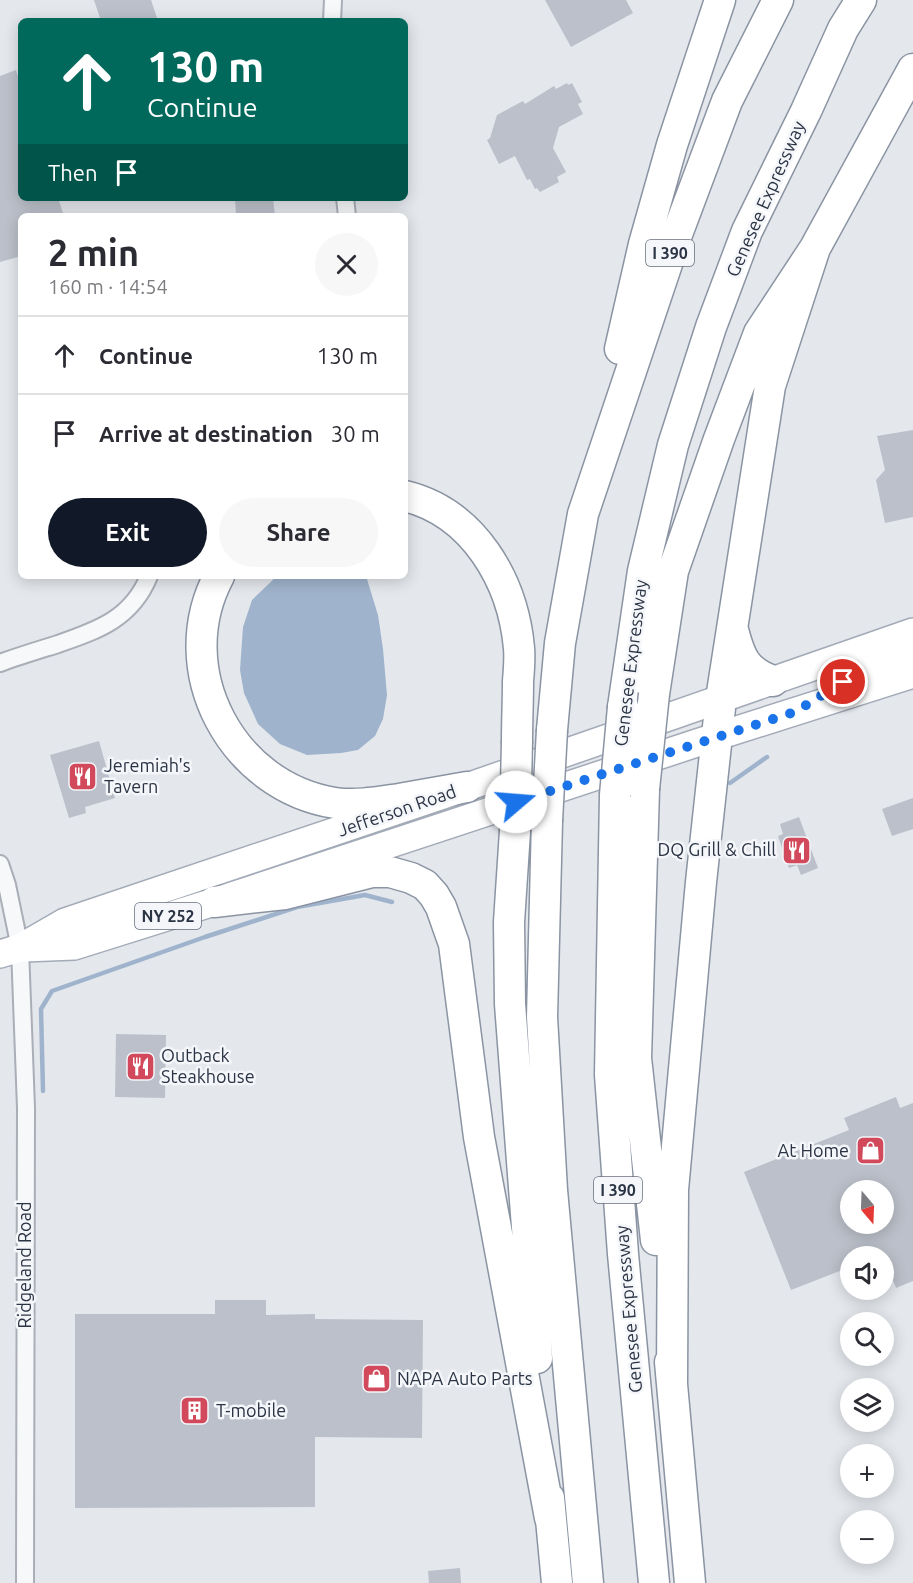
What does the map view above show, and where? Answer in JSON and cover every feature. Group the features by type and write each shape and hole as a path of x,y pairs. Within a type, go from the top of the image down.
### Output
{"highway":[{"path":"582,514 644,244 672,146 720,0"},
{"name":"I 390","path":"588,1583 552,1190 542,1017 547,821 560,643 582,514 676,237 723,111 778,0"},
{"name":"Genesee Expressway","path":"654,1583 623,1254 610,1075 615,795 623,707 643,572 673,445 711,327 747,231 843,29 861,0"},
{"path":"690,1583 672,1382 636,1058 644,789 654,694 673,571 759,333 815,248 913,69"},
{"path":"672,1382 673,1190 701,882 721,699 770,386 815,248"},
{"path":"408,497 435,507 469,533 483,549 498,573 507,595 515,621 519,650 515,831 509,921 510,1004 557,1583"},
{"path":"218,579 208,601 203,622 202,662 205,684 221,724 249,760 269,777 291,789 338,804 366,804 467,787"},
{"path":"733,628 743,661 753,671 773,681"},
{"path":"213,902 285,894 372,872 390,872 425,885 441,907 454,944 479,1137 550,1518"}],"main road":[{"name":"Jefferson Road","path":"10,951 64,922 467,787 913,632"},
{"path":"795,712 859,672 913,652"},
{"name":"Jefferson Road","path":"10,951 74,946 913,674"}],"street":[{"path":"332,18 333,0"},
{"path":"0,663 105,627 132,605 148,579"},
{"name":"Ridgeland Road","path":"0,864 7,885 10,951 26,1108 25,1583"}],"water":[{"path":"274,579 367,579 378,615 387,695 383,719 375,736 358,750 307,755 280,744 258,724 244,693 240,670 243,627 252,600"}],"building":[{"path":"94,0 151,0 157,18 100,18"},
{"path":"545,0 626,0 633,13 571,47"},
{"path":"16,70 18,76 18,201 59,201 63,213 18,213 18,257 0,262 0,76"},
{"path":"567,83 568,85 572,83 582,102 578,104 583,114 559,127 553,148 566,172 557,177 559,182 540,192 537,188 535,189 530,179 527,180 515,156 499,164 487,140 490,138 497,115 523,101 525,104 554,86 556,89"},
{"path":"235,201 273,201 275,213 236,213"},
{"path":"913,430 913,517 885,523 876,480 885,470 877,436"},
{"name":"Jeremiah's Tavern","path":"99,741 115,798 85,807 86,813 69,818 50,755"},
{"path":"913,798 913,829 892,836 882,809"},
{"name":"DQ Grill & Chill","path":"799,817 818,868 801,875 797,865 789,868 778,836 783,834 780,824"},
{"name":"Outback Steakhouse","path":"116,1034 166,1035 165,1098 115,1097"},
{"path":"896,1097 900,1108 913,1103 913,1281 896,1288 894,1246 840,1246 840,1271 791,1290 744,1172 849,1130 844,1118"},
{"name":"T-mobile","path":"215,1300 266,1300 266,1315 315,1314 315,1319 423,1320 422,1438 315,1437 315,1507 75,1508 75,1314 215,1314"},
{"path":"460,1568 461,1583 429,1583 428,1571"}],"waterway":[{"path":"730,783 767,757"},
{"path":"43,1091 41,1009 52,991 297,907 365,895 392,902"}],"place":[{"name":"Jeremiah's Tavern","path":"83,776"},
{"name":"DQ Grill & Chill","path":"797,850"},
{"name":"Outback Steakhouse","path":"140,1066"},
{"name":"At Home","path":"870,1151"},
{"name":"NAPA Auto Parts","path":"376,1379"},
{"name":"T-mobile","path":"195,1411"}],"route":[{"path":"516,802 795,712 843,682"}]}
